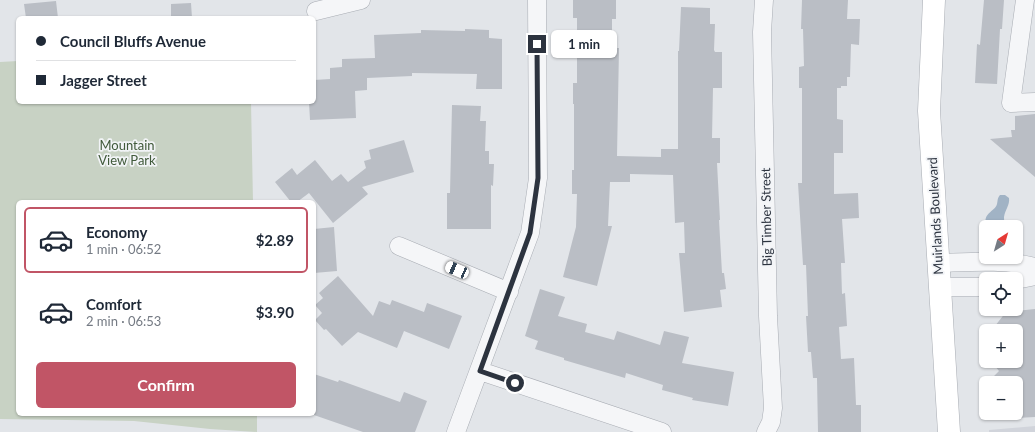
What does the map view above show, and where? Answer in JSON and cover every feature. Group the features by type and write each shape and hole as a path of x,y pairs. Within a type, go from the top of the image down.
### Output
{"main road":[{"name":"Muirlands Boulevard","path":"934,0 928,110 949,432"}],"street":[{"path":"316,11 361,0"},
{"path":"456,432 480,371 530,233 538,178 537,0"},
{"name":"Big Timber Street","path":"764,0 762,32 768,316 773,408 771,422 766,432"},
{"path":"1025,0 1027,38 1011,103 1035,102"},
{"path":"399,246 509,292"},
{"path":"938,263 1013,263 1035,267"},
{"path":"1023,279 1035,276"},
{"path":"939,286 979,287"},
{"path":"480,371 662,432"}],"shaded area":[{"path":"1035,426 1035,432 989,432 989,430"}],"green space":[{"name":"Mountain View Park","path":"16,61 16,104 251,104 253,200 16,200 16,416 257,416 257,432 134,421 0,419 0,62"}],"water":[{"path":"1000,195 1005,195 1009,198 1004,220 986,220 989,213 996,207"}],"building":[{"path":"573,0 616,0 616,19 612,19 612,48 619,48 617,156 661,157 661,149 678,149 678,51 681,7 710,8 710,24 715,24 714,50 715,52 722,52 722,88 713,88 712,138 720,138 720,163 717,163 719,220 722,273 724,273 726,289 720,290 722,307 684,312 679,253 685,253 684,222 675,223 673,175 630,174 630,182 610,182 608,226 612,226 597,286 563,277 576,227 577,194 572,194 572,170 574,170 573,83 577,83 577,18 573,18"},
{"path":"802,0 848,0 847,19 860,19 859,45 851,44 850,77 847,77 847,86 837,88 837,119 843,120 843,153 834,153 834,194 858,193 859,218 842,219 845,263 841,263 842,294 845,293 847,326 839,327 841,359 854,358 856,405 861,405 861,432 818,432 817,378 813,378 811,352 808,352 806,265 803,265 798,183 802,183 802,88 799,88 799,67 804,66 803,29 801,29"},
{"path":"984,0 1004,0 1002,29 1000,29 997,84 975,83 977,44 980,45"},
{"path":"56,1 58,16 26,16 24,4"},
{"path":"191,3 192,16 171,16 171,4"},
{"path":"465,29 489,30 489,38 502,39 502,89 476,89 477,74 412,73 412,76 367,78 367,90 355,91 356,118 310,120 309,104 316,104 316,80 330,79 330,68 342,67 342,59 375,58 374,35 421,33 421,30 465,31"},
{"path":"452,105 481,106 480,121 486,121 485,151 489,151 489,164 494,164 493,186 491,185 491,229 447,229 447,193 450,193"},
{"path":"1035,114 1035,177 990,139 1012,137 1011,130 1015,130 1015,116"},
{"path":"404,140 414,172 362,187 368,194 333,223 309,193 300,200 289,200 275,182 292,168 297,175 315,160 332,181 341,174 348,182 366,168 364,161 371,159 369,150"},
{"path":"334,227 337,271 316,273 316,229"},
{"path":"338,276 373,316 379,301 390,305 392,300 424,312 427,303 462,316 449,349 404,331 397,348 358,332 342,346 326,329 324,330 316,321 316,319 322,313 316,306 316,304 323,298 319,293"},
{"path":"540,289 565,297 558,316 587,324 585,332 614,340 617,331 660,345 664,331 689,337 682,363 734,372 728,406 692,400 693,398 662,390 663,385 626,373 625,378 564,360 564,358 535,349 538,341 525,336"},
{"path":"1035,309 1035,417 1023,418 1023,376 994,376 999,371 997,368 1023,368 1023,324 997,324 1003,316 1023,316 1023,310"},
{"path":"316,375 338,382 339,380 400,402 404,392 427,401 415,432 363,432 316,416"}],"route":[{"path":"515,383 480,371 530,233 538,178 537,44"}]}
